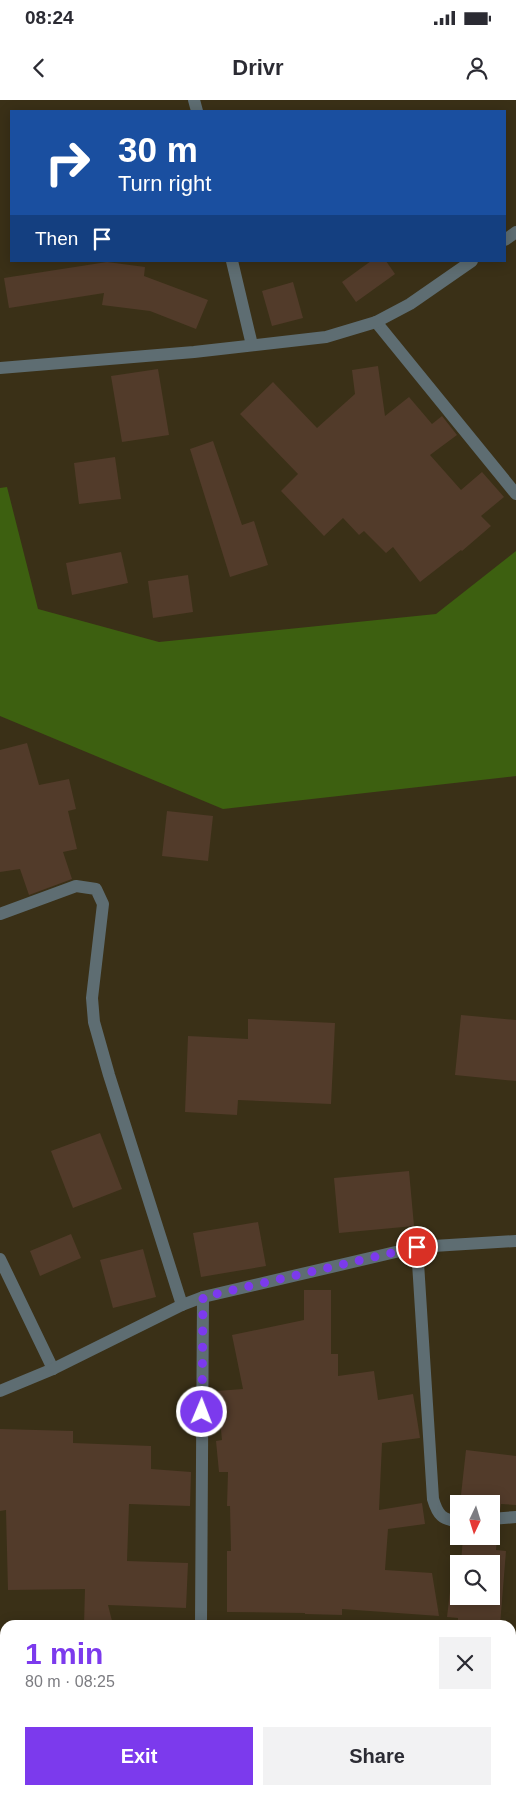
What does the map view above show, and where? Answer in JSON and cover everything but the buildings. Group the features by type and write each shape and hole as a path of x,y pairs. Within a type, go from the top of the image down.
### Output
{"street":[{"path":"232,262 252,346"},
{"path":"0,368 252,346 326,337 376,322 410,304 471,262"},
{"path":"376,322 516,494"},
{"path":"0,914 76,886 96,889 103,904 94,970 92,998 94,1022 182,1305"},
{"path":"0,1391 53,1369 182,1305 203,1297 417,1247 516,1241"},
{"path":"417,1247 433,1499 437,1511 446,1519 450,1520"},
{"path":"0,1258 53,1369"},
{"path":"200,1620 203,1297"},
{"path":"500,1518 516,1517"}],"green space":[{"path":"7,487 38,609 159,642 436,614 516,551 516,776 223,809 0,716 0,488"}],"route":[{"path":"202,1412 203,1297 417,1247"}]}
